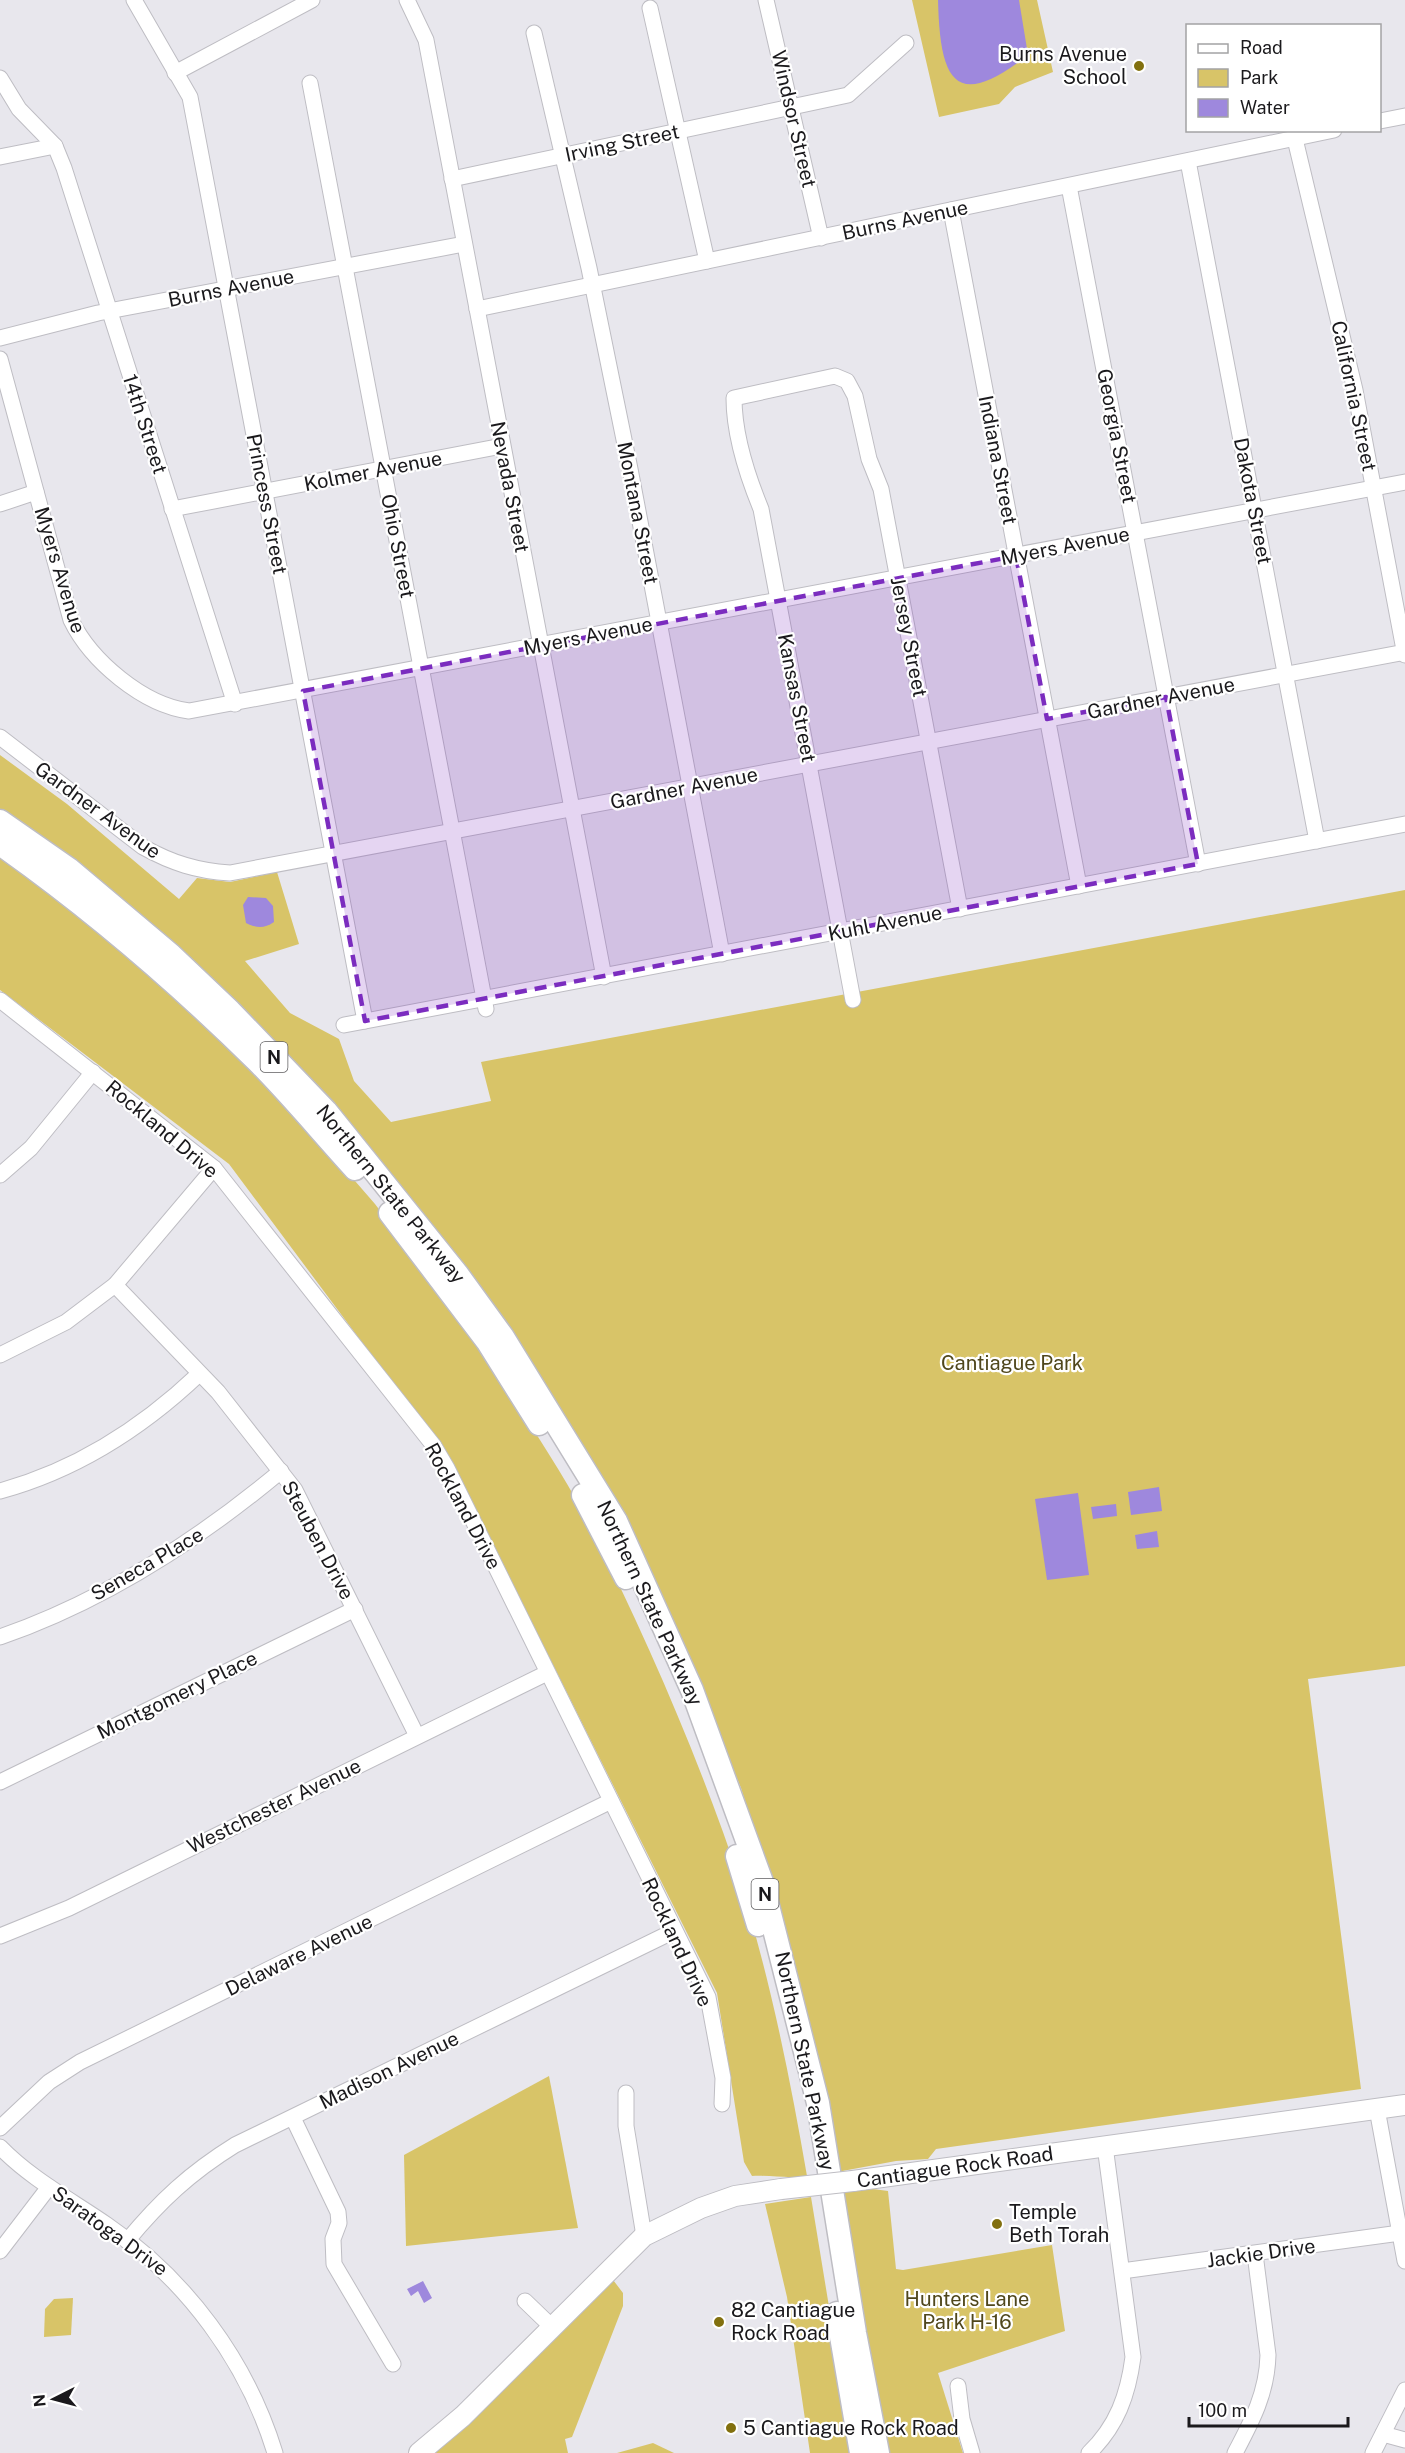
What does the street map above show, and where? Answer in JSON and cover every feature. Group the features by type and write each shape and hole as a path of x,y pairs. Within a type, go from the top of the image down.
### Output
{"highway":[{"name":"Northern State Parkway","path":"0,821 69,869 171,955 230,1011 326,1111 451,1266 495,1339 616,1521 692,1690 762,1882 818,2103 855,2333 878,2453"},
{"name":"Northern State Parkway","path":"0,844 80,903 160,970 257,1062 368,1183 495,1339"},
{"name":"Northern State Parkway","path":"521,1379 629,1583 669,1673 732,1836 783,2009 808,2130 847,2381 861,2453"}],"main road":[{"name":"Cantiague Rock Road","path":"419,2453 464,2416 644,2236 701,2208 723,2200 781,2189 1405,2105"}],"street":[{"name":"Princess Street","path":"134,0 190,97 365,1021"},
{"path":"175,73 312,0"},
{"name":"Nevada Street","path":"407,0 426,40 603,976"},
{"name":"Windsor Street","path":"766,0 820,238"},
{"path":"650,8 707,261"},
{"name":"Montana Street","path":"534,33 592,285 722,954"},
{"name":"Irving Street","path":"452,179 848,95 906,43"},
{"path":"0,78 19,109 55,146"},
{"name":"Ohio Street","path":"310,83 485,1004"},
{"path":"1381,121 1405,116"},
{"name":"Burns Avenue","path":"477,309 1325,132"},
{"name":"California Street","path":"1295,139 1355,390 1405,653"},
{"path":"0,157 55,146"},
{"name":"14th Street","path":"55,146 235,704"},
{"name":"Dakota Street","path":"1188,161 1317,841"},
{"name":"Georgia Street","path":"1070,186 1198,864"},
{"name":"Indiana Street","path":"951,210 1079,886"},
{"name":"Burns Avenue","path":"0,338 109,311 464,244"},
{"name":"Myers Avenue","path":"0,359 71,620 90,651 131,685 164,706 189,711 1405,482"},
{"name":"Jersey Street","path":"734,398 835,376 847,381 855,396 869,459 881,489 960,909"},
{"name":"Kansas Street","path":"734,398 734,414 750,481 761,509 853,1000"},
{"name":"Kolmer Avenue","path":"172,509 502,446"},
{"path":"0,504 36,492"},
{"name":"Gardner Avenue","path":"0,737 143,847 166,860 198,871 230,873 1405,653"},
{"name":"Kuhl Avenue","path":"344,1025 485,1004 603,976 1405,824"},
{"name":"Rockland Drive","path":"0,1000 214,1168 434,1446 447,1468 708,1997 723,2078 722,2104"},
{"path":"0,1175 31,1148 93,1072"},
{"path":"0,1355 66,1322 115,1285 214,1168"},
{"name":"Steuben Drive","path":"115,1285 218,1392 281,1471 305,1509 417,1736"},
{"path":"0,1491 46,1476 93,1454 135,1429 166,1405 199,1374"},
{"name":"Seneca Place","path":"0,1637 39,1622 167,1556 227,1515 281,1471"},
{"name":"Montgomery Place","path":"0,1782 355,1609"},
{"name":"Westchester Avenue","path":"0,1936 69,1908 547,1673"},
{"name":"Delaware Avenue","path":"0,2128 49,2082 80,2061 611,1801"},
{"name":"Madison Avenue","path":"127,2241 171,2190 201,2166 235,2145 674,1931"},
{"path":"626,2093 626,2126 644,2236"},
{"path":"1377,2109 1405,2261"},
{"path":"293,2118 338,2211 339,2223 333,2239 334,2264 393,2364"},
{"path":"1089,2453 1115,2421 1129,2385 1133,2357 1105,2146"},
{"name":"Saratoga Drive","path":"0,2147 49,2187 127,2241 172,2278 202,2314 250,2391 268,2430 275,2453"},
{"path":"0,2251 49,2187"},
{"name":"Jackie Drive","path":"1122,2271 1400,2233"},
{"path":"1235,2453 1255,2416 1264,2391 1267,2371 1255,2254"},
{"path":"525,2301 552,2327"},
{"path":"958,2386 962,2419 972,2453"},
{"path":"1373,2453 1405,2390"},
{"path":"1383,2434 1405,2440"}],"highlighted area":[{"path":"1016,556 1047,719 1166,697 1198,864 365,1021 303,691"}],"green space":[{"path":"912,0 1037,0 1053,72 1015,87 999,104 939,117"},
{"name":"Cantiague Park","path":"0,755 67,804 179,899 197,878 230,882 277,872 299,944 245,961 290,1013 339,1039 354,1081 391,1122 491,1101 481,1062 1405,890 1405,1666 1308,1679 1361,2089 936,2149 928,2159 896,2161 837,2172 779,1911 741,1788 672,1623 545,1387 512,1395 577,1500 623,1593 692,1751 723,1832 750,1916 772,2002 807,2176 752,2176 744,2162 717,1993 452,1463 229,1164 0,990 0,850 176,993 303,1121 375,1204 429,1275 471,1282 0,812"},
{"path":"549,2076 578,2228 406,2246 404,2155"},
{"name":"Hunters Lane Park H-16","path":"873,2189 888,2191 896,2269 903,2270 1052,2245 1065,2331 938,2373 963,2453 884,2453 840,2193"},
{"path":"811,2197 853,2453 810,2453 787,2297 765,2204"},
{"path":"607,2272 623,2293 623,2306 572,2437 565,2439 568,2453 419,2453"},
{"path":"73,2298 71,2335 44,2337 45,2309 54,2299"},
{"path":"653,2443 674,2453 617,2453"}],"water":[{"path":"938,0 1019,0 1028,55 1003,73 983,82 967,84 956,79 948,67 942,50"},
{"path":"248,897 266,898 273,906 274,922 260,927 246,923 243,905"},
{"path":"1159,1487 1162,1511 1131,1515 1128,1492"},
{"path":"1078,1493 1089,1575 1047,1580 1035,1499"},
{"path":"1116,1504 1117,1516 1093,1519 1091,1507"},
{"path":"1157,1531 1159,1547 1137,1549 1135,1535"},
{"path":"423,2281 432,2298 424,2303 418,2291 411,2296 407,2289"}],"place":[{"name":"Burns Avenue School","path":"1139,66"},
{"name":"Temple Beth Torah","path":"997,2224"},
{"name":"82 Cantiague Rock Road","path":"719,2322"},
{"name":"5 Cantiague Rock Road","path":"731,2428"}]}
